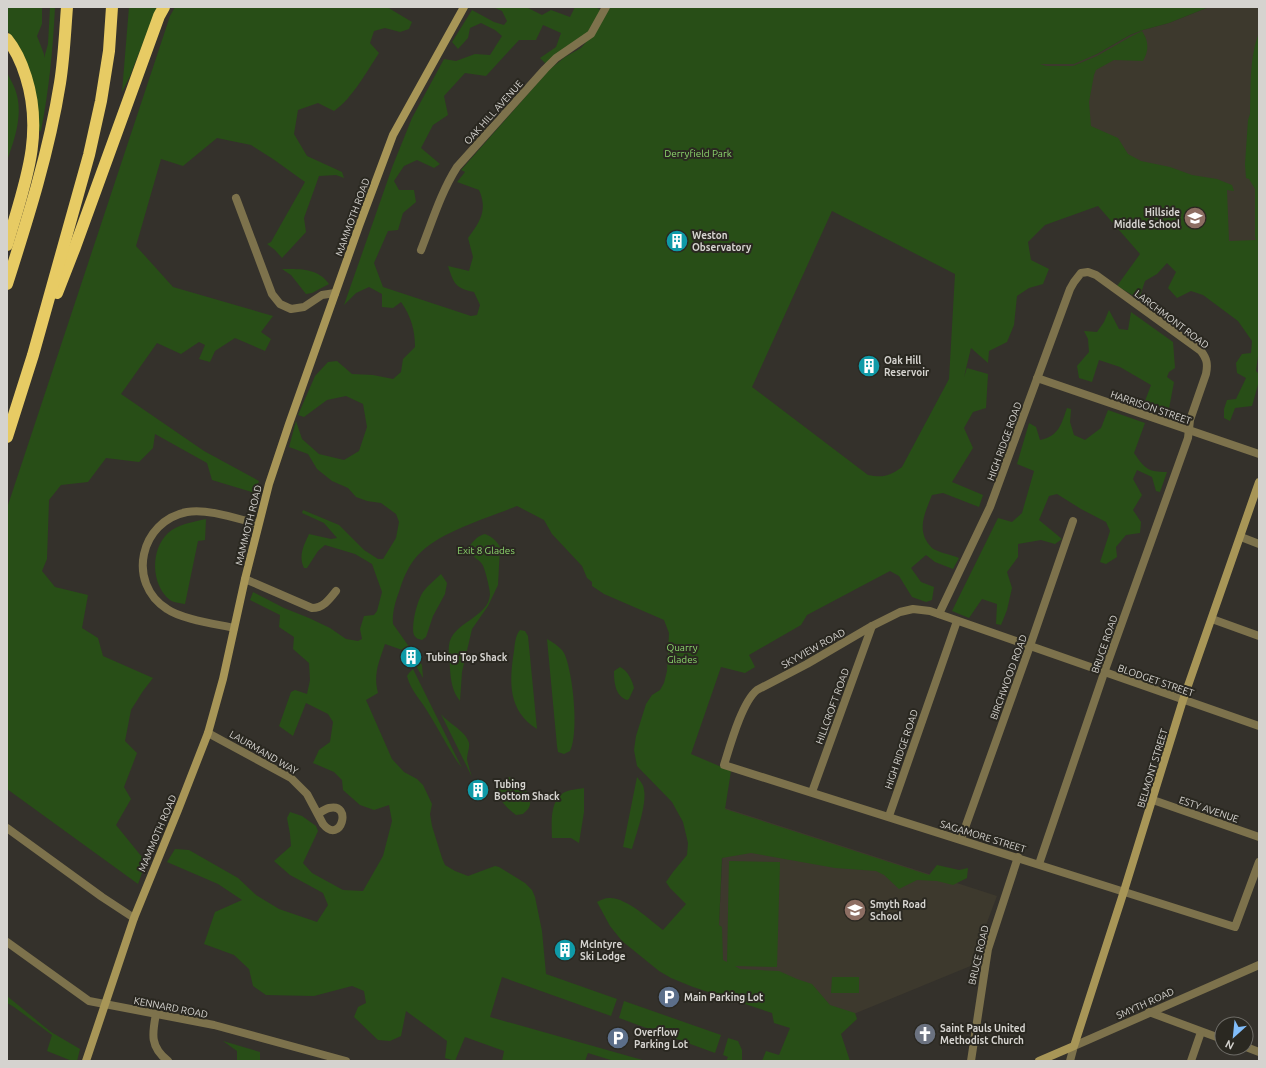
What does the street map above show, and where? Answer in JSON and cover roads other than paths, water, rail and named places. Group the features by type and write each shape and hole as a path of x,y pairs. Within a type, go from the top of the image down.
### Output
{"highway":[{"path":"7,284 30,211 54,117 64,56 67,7"},
{"path":"7,437 33,355 89,155 100,109 109,51 112,7"},
{"path":"33,355 76,247 154,30 164,7"},
{"path":"7,39 22,65 28,84 33,107 34,125 30,160 7,245"}],"main road":[{"name":"MAMMOTH ROAD","path":"86,1061 134,918 208,733 223,679 245,579 269,484 392,135 464,7"},
{"name":"BELMONT STREET","path":"1074,1046 1153,800 1183,700 1259,482"},
{"name":"SMYTH ROAD","path":"1039,1061 1074,1046"}],"street":[{"name":"OAK HILL AVENUE","path":"421,250 444,191 457,167 496,122 556,58 590,34 606,7"},
{"path":"236,198 272,294 280,304 287,308 300,308 322,295 336,293"},
{"name":"LARCHMONT ROAD","path":"1082,273 1088,272 1096,275 1201,351 1205,356 1208,366 1190,420 1189,431"},
{"name":"HIGH RIDGE ROAD","path":"939,614 990,507 1038,378 1066,297 1074,282 1082,273"},
{"name":"HARRISON STREET","path":"1038,378 1259,454"},
{"name":"BRUCE ROAD","path":"1039,864 1104,673 1188,438 1189,431"},
{"path":"234,628 176,614 160,605 146,584 142,567 144,552 149,540 158,528 171,518 186,512 206,512 258,524"},
{"name":"BIRCHWOOD ROAD","path":"961,839 1073,521"},
{"path":"1241,537 1259,544"},
{"path":"245,579 312,608 318,608 323,605 336,591"},
{"name":"SKYVIEW ROAD","path":"724,765 742,714 754,693 872,626 900,612 913,609 924,609 956,621"},
{"path":"1212,619 1259,636"},
{"name":"HIGH RIDGE ROAD","path":"889,816 956,621"},
{"name":"BLODGET STREET","path":"956,621 1259,726"},
{"name":"HILLCROFT ROAD","path":"812,792 872,626"},
{"name":"LAURMAND WAY","path":"208,733 291,778 307,794 318,814"},
{"name":"SAGAMORE STREET","path":"724,765 889,816 1235,927 1259,862"},
{"name":"ESTY AVENUE","path":"1153,800 1259,837"},
{"path":"7,828 102,898 134,918"},
{"name":"BRUCE ROAD","path":"971,1061 988,949 1018,857"},
{"name":"KENNARD ROAD","path":"7,942 89,1001 239,1031 346,1061"},
{"name":"SMYTH ROAD","path":"1074,1046 1259,965"},
{"path":"1149,1012 1214,1036"},
{"path":"156,1014 153,1041 159,1053 168,1061"},
{"path":"1191,1061 1201,1032"},
{"name":"BELMONT STREET","path":"1070,1061 1074,1046"}],"place":[{"name":"Hillside Middle School","path":"1195,218"},
{"name":"Weston Observatory","path":"677,241"},
{"name":"Oak Hill Reservoir","path":"869,366"},
{"name":"Tubing Top Shack","path":"411,657"},
{"name":"Tubing Bottom Shack","path":"478,790"},
{"name":"Smyth Road School","path":"855,910"},
{"name":"McIntyre Ski Lodge","path":"565,950"},
{"name":"Main Parking Lot","path":"669,997"},
{"name":"Saint Pauls United Methodist Church","path":"925,1034"},
{"name":"Overflow Parking Lot","path":"618,1038"}],"park label":[{"name":"Derryfield Park","path":"698,153"},
{"name":"Exit 8 Glades","path":"486,550"},
{"name":"Quarry Glades","path":"682,652"}]}
